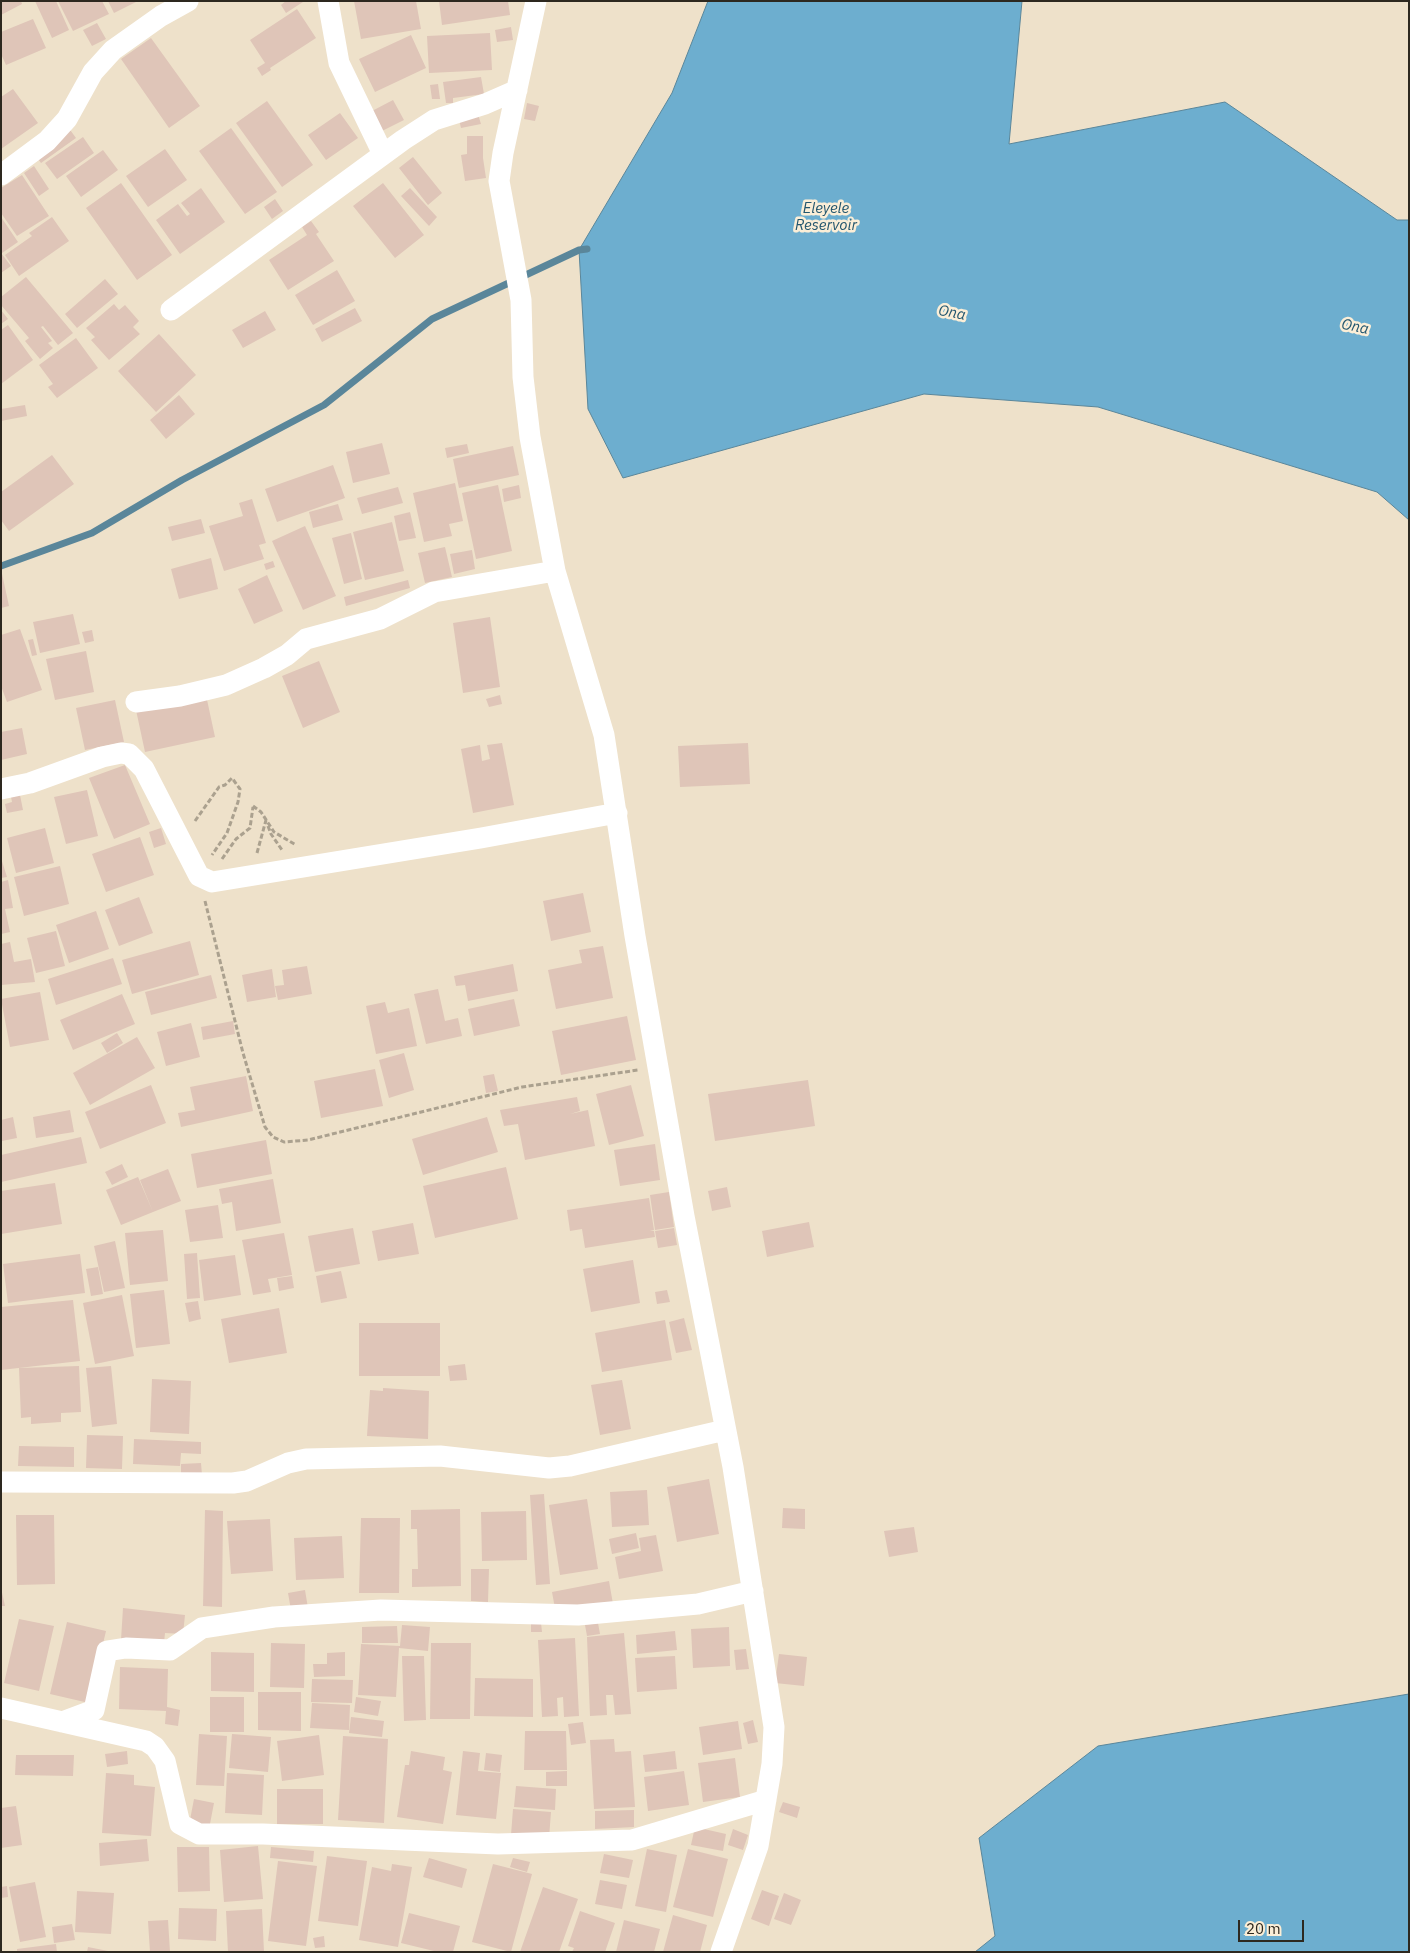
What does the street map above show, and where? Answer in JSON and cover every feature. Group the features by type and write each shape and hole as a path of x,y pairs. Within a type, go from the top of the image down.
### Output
{"street":[{"path":"1,175 52,136 67,119 93,72 113,50 161,16 188,1"},
{"path":"328,1 339,63 383,154"},
{"path":"536,1 499,181 521,300 523,377 530,437 555,571 604,735 635,936 684,1216 726,1430 774,1727 772,1764 758,1846 721,1952"},
{"path":"171,310 383,154 434,120 485,104 517,90"},
{"path":"136,702 180,696 226,685 264,668 287,655 306,639 380,619 434,592 555,571"},
{"path":"1,788 30,783 102,758 121,753 129,754 144,768 185,849 205,879 247,876 295,869 617,813"},
{"path":"1,1482 233,1483 247,1481 288,1463 306,1459 440,1456 549,1468 570,1466 726,1430"},
{"path":"62,1722 94,1710 107,1651 126,1648 170,1650 202,1628 274,1617 381,1610 578,1615 698,1604 753,1591"},
{"path":"1,1708 146,1741 155,1746 164,1761 180,1824 199,1834 263,1834 498,1844 632,1840 766,1800"}],"path":[{"path":"185,849 189,831 202,809 218,787 225,785 232,778 240,790 238,802 227,833 205,879 243,1053 265,1127 273,1137 284,1142 308,1140 522,1087 659,1067"},
{"path":"205,879 211,878 218,864 236,839 250,828 253,806 261,812 274,832 300,846"},
{"path":"266,820 271,834 295,869"},
{"path":"247,876 257,853 266,820"}],"water":[{"name":"Eleyele Reservoir","path":"708,1 1022,1 1009,144 1225,102 1397,220 1409,220 1409,520 1377,492 1098,407 924,394 623,478 588,409 579,250 672,93"},
{"path":"1409,1694 1409,1952 975,1952 995,1936 979,1838 1098,1746"}],"building":[{"path":"1,1 21,1 22,4 1,15"},
{"path":"35,1 56,1 69,30 52,38"},
{"path":"58,1 102,1 109,14 73,31"},
{"path":"108,1 138,1 114,13"},
{"path":"286,1 303,2 286,13 281,5"},
{"path":"354,1 416,1 421,29 361,39"},
{"path":"439,1 508,1 510,15 442,25"},
{"path":"297,9 316,38 270,68 271,70 262,76 257,68 265,63 250,40"},
{"path":"33,19 46,48 6,65 1,54 1,32"},
{"path":"97,23 106,39 92,46 83,30"},
{"path":"511,27 513,40 497,42 495,30"},
{"path":"490,33 492,70 429,73 427,36"},
{"path":"411,35 426,68 375,92 359,59"},
{"path":"151,38 200,106 169,128 121,59"},
{"path":"481,77 484,94 453,98 453,103 446,103 443,82"},
{"path":"438,84 440,99 432,99 430,85"},
{"path":"13,89 38,123 1,149 1,97"},
{"path":"393,100 404,120 382,131 372,111"},
{"path":"267,101 313,165 282,187 236,123"},
{"path":"527,103 539,106 535,121 524,119"},
{"path":"477,111 481,124 461,128 458,115"},
{"path":"340,113 358,138 326,160 308,135"},
{"path":"68,127 76,138 41,163 33,152"},
{"path":"231,128 277,192 245,214 199,151"},
{"path":"467,136 483,136 483,158 486,178 465,181 461,155 467,154"},
{"path":"83,137 94,153 57,179 45,163"},
{"path":"165,149 187,180 148,207 126,176"},
{"path":"103,150 118,170 81,197 66,176"},
{"path":"413,157 442,193 428,205 399,168"},
{"path":"34,166 49,189 39,196 24,173"},
{"path":"22,175 49,216 17,236 1,213 1,188"},
{"path":"121,183 172,255 137,280 86,208"},
{"path":"383,183 424,235 395,258 353,206"},
{"path":"201,188 225,222 180,254 156,220 178,204 187,216 190,214 181,203"},
{"path":"410,188 437,217 429,226 401,196"},
{"path":"275,199 283,211 272,219 264,207"},
{"path":"1,217 18,242 2,253 1,251"},
{"path":"52,217 69,241 19,276 5,255 32,236 29,233"},
{"path":"311,221 319,232 316,234 334,261 288,290 269,260 307,235 302,227"},
{"path":"1,253 11,266 1,273"},
{"path":"337,270 355,301 313,325 295,295"},
{"path":"26,277 73,333 58,345 43,326 41,327 52,341 48,343 53,348 40,359 25,341 29,338 1,305 1,297"},
{"path":"105,279 118,294 77,328 65,314"},
{"path":"114,304 119,310 125,305 139,321 133,327 140,334 109,360 91,340 95,337 86,328"},
{"path":"355,308 362,321 322,342 315,329"},
{"path":"1,310 8,319 1,324"},
{"path":"265,311 276,330 243,348 232,330"},
{"path":"8,325 33,360 1,384 1,330"},
{"path":"159,334 196,375 156,412 118,371"},
{"path":"76,338 98,368 57,398 48,387 53,384 39,365"},
{"path":"179,395 195,414 166,439 150,420"},
{"path":"25,405 27,416 1,421 1,409"},
{"path":"382,443 390,474 353,483 346,452"},
{"path":"467,444 469,453 447,458 445,448"},
{"path":"513,446 519,475 459,488 453,459"},
{"path":"52,455 74,484 9,531 1,520 1,492"},
{"path":"333,465 345,498 277,522 265,489"},
{"path":"455,483 463,521 449,524 452,536 424,542 413,493"},
{"path":"498,485 512,551 476,559 462,493"},
{"path":"519,485 521,498 504,502 502,489"},
{"path":"398,487 403,503 362,514 357,498"},
{"path":"252,499 266,543 259,545 264,559 224,571 209,526 243,516 239,503"},
{"path":"338,504 343,520 313,528 309,512"},
{"path":"410,512 416,538 399,541 394,516"},
{"path":"201,519 205,533 172,541 168,527"},
{"path":"392,522 404,571 365,580 353,532"},
{"path":"305,526 336,596 303,610 272,541"},
{"path":"351,533 362,579 344,584 332,538"},
{"path":"445,547 452,577 425,583 418,553"},
{"path":"472,550 475,569 454,574 450,554"},
{"path":"211,558 218,589 179,599 171,569"},
{"path":"273,561 275,567 266,570 264,564"},
{"path":"1,569 9,606 1,608"},
{"path":"267,575 283,611 254,624 238,589"},
{"path":"408,580 410,588 346,606 344,597"},
{"path":"73,614 80,644 40,653 33,622"},
{"path":"490,617 500,687 463,693 453,623"},
{"path":"20,629 42,690 7,702 1,686 1,635"},
{"path":"92,630 94,641 85,643 82,632"},
{"path":"33,639 37,655 32,656 28,640"},
{"path":"86,651 94,692 55,700 46,659"},
{"path":"319,661 340,712 303,728 282,676"},
{"path":"206,695 215,737 145,752 136,710"},
{"path":"500,695 502,704 489,707 486,699"},
{"path":"115,700 124,742 85,750 76,708"},
{"path":"22,728 27,754 1,760 1,732"},
{"path":"502,743 514,805 473,813 461,749 480,745 482,761 490,759 487,745"},
{"path":"748,743 750,784 680,787 678,746"},
{"path":"125,765 150,824 114,839 89,778"},
{"path":"87,790 98,836 66,844 54,797"},
{"path":"20,795 23,810 7,813 5,804 12,802 11,797"},
{"path":"45,828 54,863 16,873 7,838"},
{"path":"161,828 166,844 154,848 149,832"},
{"path":"140,837 154,875 106,892 92,854"},
{"path":"1,858 7,877 1,878"},
{"path":"60,866 69,904 24,916 14,877"},
{"path":"8,880 13,908 5,909 10,932 1,934 1,882"},
{"path":"583,893 591,932 551,941 543,901"},
{"path":"139,897 153,933 119,946 105,910"},
{"path":"96,911 109,949 69,963 56,925"},
{"path":"56,931 65,966 36,973 27,938"},
{"path":"190,941 199,975 132,994 122,960"},
{"path":"10,942 14,962 31,959 35,982 1,985 1,944"},
{"path":"603,946 613,998 556,1009 548,970 582,963 579,950"},
{"path":"113,958 122,984 56,1005 48,979"},
{"path":"513,964 518,991 468,1001 465,985 456,986 454,976"},
{"path":"307,966 312,994 278,1000 275,986 284,985 282,970"},
{"path":"272,969 276,997 247,1002 242,975"},
{"path":"211,975 217,998 151,1015 145,992"},
{"path":"438,989 445,1021 458,1018 462,1036 426,1044 414,994"},
{"path":"40,992 49,1040 10,1047 1,999"},
{"path":"122,994 135,1024 73,1050 60,1020"},
{"path":"514,999 520,1026 474,1036 468,1009"},
{"path":"385,1002 388,1013 409,1008 417,1046 376,1054 366,1006"},
{"path":"627,1016 636,1060 561,1075 552,1031"},
{"path":"233,1021 235,1034 203,1040 201,1027"},
{"path":"191,1023 200,1057 166,1066 157,1032"},
{"path":"117,1033 123,1043 107,1053 101,1043"},
{"path":"137,1037 155,1068 90,1105 73,1073"},
{"path":"404,1053 414,1090 389,1098 379,1060"},
{"path":"375,1069 383,1106 321,1118 314,1081"},
{"path":"494,1074 498,1091 486,1093 483,1076"},
{"path":"246,1076 253,1111 181,1127 178,1113 195,1110 190,1087"},
{"path":"808,1080 815,1126 715,1141 708,1094"},
{"path":"151,1085 166,1123 100,1149 85,1112"},
{"path":"631,1085 644,1136 609,1145 596,1094"},
{"path":"577,1097 580,1111 570,1114 588,1110 595,1146 525,1160 518,1124 504,1126 500,1110"},
{"path":"70,1110 74,1132 36,1138 33,1117"},
{"path":"13,1117 17,1138 2,1141 1,1120"},
{"path":"487,1117 498,1152 423,1175 412,1139"},
{"path":"81,1137 87,1163 1,1182 1,1155"},
{"path":"266,1140 272,1174 197,1188 191,1154"},
{"path":"655,1144 660,1180 620,1186 614,1150"},
{"path":"122,1164 128,1177 112,1185 105,1172"},
{"path":"506,1167 518,1219 435,1238 423,1186"},
{"path":"168,1169 181,1201 153,1212 140,1180"},
{"path":"138,1177 153,1212 121,1225 106,1190"},
{"path":"273,1179 281,1223 236,1231 232,1202 222,1204 219,1189"},
{"path":"55,1183 62,1224 1,1234 1,1191"},
{"path":"727,1187 731,1207 712,1211 708,1191"},
{"path":"669,1192 674,1227 655,1230 650,1195"},
{"path":"649,1198 654,1230 650,1231 654,1231 655,1237 585,1248 582,1229 570,1231 567,1210"},
{"path":"218,1205 223,1238 190,1242 185,1210"},
{"path":"809,1222 814,1247 767,1257 762,1231"},
{"path":"413,1223 419,1254 378,1261 372,1231"},
{"path":"353,1228 360,1264 315,1272 308,1236"},
{"path":"674,1228 677,1245 658,1248 655,1231"},
{"path":"163,1230 168,1281 130,1285 125,1233"},
{"path":"284,1233 292,1275 268,1279 271,1292 253,1295 242,1240"},
{"path":"115,1241 125,1288 104,1292 94,1246"},
{"path":"197,1253 200,1298 187,1299 184,1254"},
{"path":"80,1254 85,1293 8,1303 3,1264"},
{"path":"235,1255 241,1295 204,1301 199,1260"},
{"path":"633,1260 640,1303 591,1312 583,1269"},
{"path":"98,1267 103,1294 91,1296 86,1269"},
{"path":"341,1271 347,1298 321,1303 316,1276"},
{"path":"292,1276 294,1288 279,1291 277,1278"},
{"path":"164,1290 170,1344 136,1348 130,1294"},
{"path":"667,1290 670,1302 657,1304 655,1292"},
{"path":"122,1295 134,1356 95,1364 83,1303"},
{"path":"73,1300 80,1361 1,1370 1,1307"},
{"path":"198,1301 201,1319 189,1322 185,1303"},
{"path":"279,1308 287,1353 229,1363 221,1319"},
{"path":"684,1318 692,1350 676,1353 669,1322"},
{"path":"665,1320 672,1360 602,1372 595,1333"},
{"path":"359,1323 440,1323 440,1376 359,1376"},
{"path":"465,1364 467,1380 450,1381 448,1366"},
{"path":"79,1366 81,1412 61,1413 61,1422 31,1424 31,1417 21,1418 19,1368"},
{"path":"111,1366 117,1424 92,1427 86,1368"},
{"path":"152,1379 191,1381 189,1434 150,1432"},
{"path":"622,1380 631,1429 600,1435 591,1385"},
{"path":"383,1388 429,1391 428,1439 367,1436 370,1390 383,1391"},
{"path":"87,1435 123,1436 122,1469 86,1468"},
{"path":"134,1439 201,1442 201,1454 181,1453 180,1466 133,1464"},
{"path":"19,1446 74,1447 74,1467 18,1466"},
{"path":"201,1463 202,1475 181,1476 181,1464"},
{"path":"709,1479 719,1534 677,1542 667,1487"},
{"path":"647,1490 649,1525 612,1527 610,1492"},
{"path":"544,1494 550,1584 536,1585 530,1495"},
{"path":"587,1499 598,1569 560,1575 549,1505"},
{"path":"783,1508 805,1509 805,1529 782,1528"},
{"path":"460,1509 461,1586 412,1587 412,1569 418,1569 417,1529 411,1529 411,1510"},
{"path":"205,1510 223,1511 222,1607 203,1606"},
{"path":"526,1511 527,1560 482,1561 481,1512"},
{"path":"16,1515 54,1515 55,1584 17,1585"},
{"path":"361,1518 400,1518 399,1593 359,1593"},
{"path":"270,1519 273,1571 231,1574 227,1521"},
{"path":"914,1527 918,1552 889,1557 884,1531"},
{"path":"636,1533 639,1548 612,1554 609,1539"},
{"path":"656,1535 663,1571 619,1579 615,1557 641,1551 639,1538"},
{"path":"342,1536 344,1578 296,1580 294,1538"},
{"path":"471,1569 489,1569 488,1602 471,1601"},
{"path":"609,1581 613,1604 556,1614 552,1592"},
{"path":"1,1588 5,1606 1,1606"},
{"path":"305,1590 308,1608 291,1610 288,1593"},
{"path":"123,1608 185,1615 183,1634 165,1633 164,1643 121,1640"},
{"path":"19,1619 54,1626 39,1691 4,1683"},
{"path":"67,1622 106,1631 89,1703 50,1694"},
{"path":"531,1623 541,1623 542,1632 531,1632"},
{"path":"598,1623 600,1634 587,1636 585,1625"},
{"path":"402,1625 430,1627 428,1651 399,1648 396,1697 358,1695 361,1644 400,1646"},
{"path":"397,1626 398,1643 362,1643 362,1627"},
{"path":"729,1627 730,1666 693,1668 691,1629"},
{"path":"675,1631 677,1650 637,1654 636,1635"},
{"path":"624,1633 631,1714 615,1715 613,1695 606,1695 607,1715 590,1716 587,1637"},
{"path":"575,1638 579,1716 564,1717 563,1697 557,1698 558,1716 542,1717 538,1640"},
{"path":"271,1643 305,1644 304,1688 270,1687"},
{"path":"431,1643 471,1643 470,1719 430,1719"},
{"path":"746,1649 749,1669 736,1670 734,1650"},
{"path":"211,1652 254,1653 254,1692 211,1691"},
{"path":"345,1652 345,1676 314,1677 313,1664 327,1664 327,1653"},
{"path":"779,1654 807,1657 804,1686 775,1683"},
{"path":"402,1656 424,1656 426,1720 404,1721"},
{"path":"675,1656 677,1689 637,1692 635,1658"},
{"path":"120,1667 168,1669 167,1707 180,1710 178,1726 165,1724 166,1711 119,1709"},
{"path":"475,1678 533,1679 533,1717 474,1716"},
{"path":"312,1679 353,1680 352,1703 311,1702"},
{"path":"258,1692 301,1692 301,1731 258,1730"},
{"path":"210,1697 244,1697 244,1732 210,1732"},
{"path":"356,1697 381,1701 378,1716 354,1712"},
{"path":"312,1703 350,1705 349,1730 310,1728"},
{"path":"351,1717 384,1721 382,1737 349,1733"},
{"path":"753,1720 758,1742 748,1744 743,1723"},
{"path":"738,1721 742,1749 703,1755 699,1727"},
{"path":"583,1722 586,1743 571,1745 568,1724"},
{"path":"525,1731 566,1731 567,1770 524,1770"},
{"path":"199,1734 227,1736 224,1786 196,1785"},
{"path":"232,1734 271,1737 268,1772 229,1768"},
{"path":"319,1735 324,1775 282,1781 277,1741"},
{"path":"343,1736 388,1739 384,1823 338,1820"},
{"path":"614,1739 615,1752 631,1751 635,1807 594,1809 590,1740"},
{"path":"127,1751 128,1764 107,1767 105,1754"},
{"path":"411,1751 445,1757 443,1770 452,1772 443,1824 397,1817 405,1765 409,1765"},
{"path":"463,1751 480,1753 478,1771 501,1773 496,1819 456,1815"},
{"path":"675,1751 677,1769 645,1772 643,1755"},
{"path":"486,1753 502,1755 500,1772 484,1770"},
{"path":"16,1755 74,1755 73,1776 15,1775"},
{"path":"735,1758 740,1797 703,1802 698,1763"},
{"path":"567,1771 567,1786 546,1786 546,1772"},
{"path":"684,1771 689,1805 648,1811 644,1777"},
{"path":"106,1773 134,1775 134,1785 155,1787 151,1836 102,1833"},
{"path":"227,1773 264,1775 262,1815 225,1813"},
{"path":"516,1786 556,1789 555,1810 514,1807"},
{"path":"277,1789 323,1789 323,1824 277,1824"},
{"path":"194,1799 214,1803 209,1829 189,1825"},
{"path":"783,1802 800,1807 797,1818 779,1812"},
{"path":"16,1806 22,1845 1,1848 1,1808"},
{"path":"513,1809 551,1812 549,1838 511,1835"},
{"path":"634,1810 634,1827 595,1829 595,1811"},
{"path":"695,1827 726,1834 723,1851 691,1845"},
{"path":"733,1829 748,1835 743,1850 728,1845"},
{"path":"147,1839 149,1861 100,1866 99,1843"},
{"path":"258,1846 263,1899 224,1902 220,1850"},
{"path":"177,1847 209,1847 210,1891 178,1892"},
{"path":"271,1847 314,1851 313,1862 270,1858"},
{"path":"647,1849 677,1855 666,1912 635,1906"},
{"path":"688,1849 728,1859 713,1917 673,1907"},
{"path":"604,1854 633,1860 629,1878 600,1873"},
{"path":"327,1856 367,1861 358,1926 318,1921"},
{"path":"429,1858 467,1869 462,1888 423,1877"},
{"path":"513,1858 530,1862 527,1872 510,1867"},
{"path":"278,1861 317,1866 306,1946 268,1941"},
{"path":"392,1864 412,1867 398,1947 359,1940 372,1867 391,1871"},
{"path":"493,1864 532,1874 511,1952 472,1942"},
{"path":"600,1880 627,1885 622,1909 595,1904"},
{"path":"35,1882 46,1937 20,1942 9,1887"},
{"path":"7,1886 8,1897 1,1898 1,1887"},
{"path":"543,1887 578,1899 559,1952 520,1952"},
{"path":"762,1890 779,1896 769,1926 751,1919"},
{"path":"77,1891 114,1893 111,1934 75,1932"},
{"path":"784,1893 801,1900 791,1925 774,1919"},
{"path":"179,1908 217,1909 216,1941 178,1939"},
{"path":"262,1909 264,1952 228,1952 226,1911"},
{"path":"580,1911 615,1923 605,1952 572,1952 574,1948 568,1946"},
{"path":"409,1913 460,1926 453,1952 438,1952 401,1943"},
{"path":"673,1915 707,1925 700,1952 663,1952"},
{"path":"168,1920 170,1952 150,1952 148,1921"},
{"path":"624,1920 660,1929 654,1952 616,1952"},
{"path":"72,1924 75,1940 54,1943 52,1927"},
{"path":"324,1936 325,1947 315,1948 313,1938"},
{"path":"56,1944 57,1952 17,1952 17,1949"},
{"path":"88,1947 108,1951 108,1952 87,1952"}],"waterway":[{"path":"1,566 92,533 182,480 324,405 432,319 579,250 587,249"}],"water label":[{"name":"Ona","path":"952,313"},
{"name":"Ona","path":"1355,327"}]}
